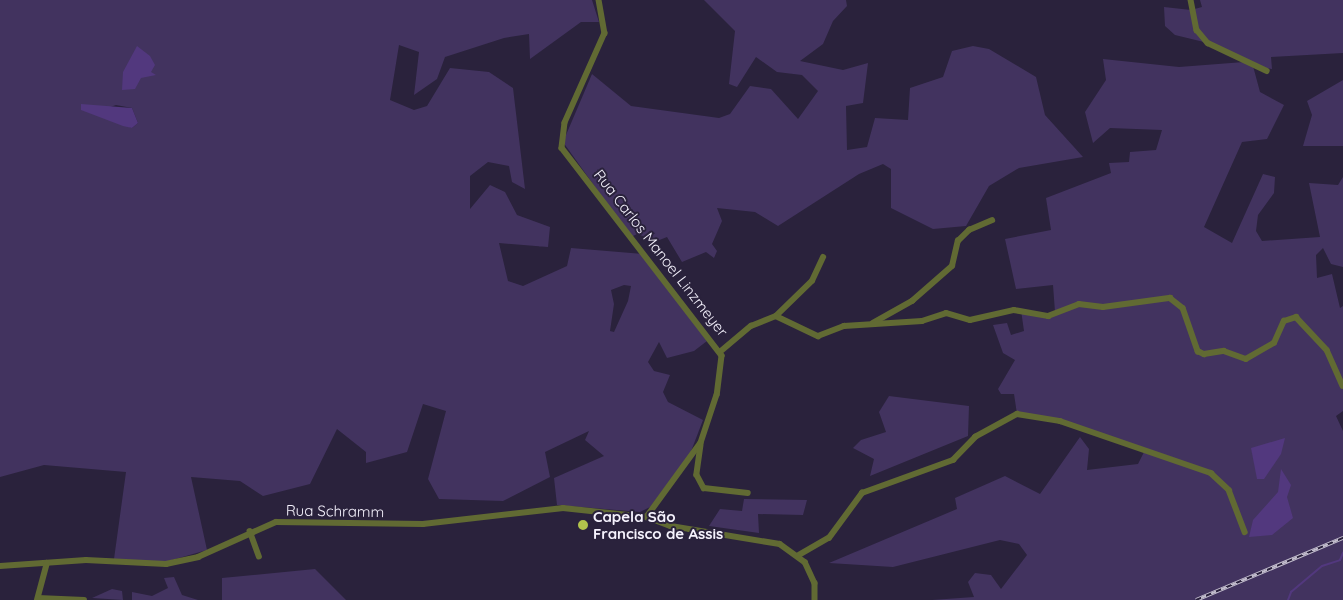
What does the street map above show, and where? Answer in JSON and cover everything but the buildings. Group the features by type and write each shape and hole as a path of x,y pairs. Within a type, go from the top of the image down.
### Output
{"street":[{"name":"Rua Carlos Manoel Linzmeyer","path":"600,0 605,33 565,123 562,148 721,351 717,394 701,443 647,517"},
{"path":"1191,0 1197,30 1208,43 1267,71"},
{"path":"873,323 912,301 952,266 958,241 969,230 992,220"},
{"path":"721,351 751,326 776,316 812,281 823,257"},
{"path":"776,316 818,336 839,327 873,323 922,321 946,313 970,320 1014,310 1048,316 1079,304 1103,307 1170,298 1183,308 1198,351 1204,354 1224,351 1246,359 1274,343 1284,321 1296,317 1328,350 1343,386"},
{"path":"815,600 813,577 799,555 829,538 868,490 963,453 975,437 1017,414 1060,421 1211,473 1229,490 1245,532"},
{"path":"701,443 697,476 704,488 748,493"},
{"name":"Rua Schramm","path":"0,566 47,563 175,563 198,557 250,531 302,521 434,524 552,508 647,517 671,526 773,542 799,555"},
{"path":"250,531 259,556"},
{"path":"47,563 38,599 84,600"}],"shaded area":[{"path":"0,0 592,0 599,22 581,22 530,59 529,34 504,38 445,57 437,79 414,95 419,52 399,45 390,100 414,110 427,106 450,68 489,72 513,88 525,189 512,182 509,166 488,162 470,176 470,209 490,185 505,192 517,215 550,227 548,247 499,243 508,281 523,286 567,266 571,248 643,254 707,341 694,351 667,358 659,342 648,362 654,371 670,375 663,392 668,402 703,420 690,454 650,507 640,512 557,505 554,478 604,456 585,440 589,431 545,452 550,477 503,501 439,499 428,479 446,411 423,404 407,452 366,463 366,452 337,429 310,484 263,496 240,481 191,477 207,550 165,562 114,559 126,472 44,465 0,477","holes":["116,105 132,108 138,123 132,128 93,113","624,285 631,286 628,301 614,332 610,331 614,304 611,290"]},
{"path":"704,0 846,0 847,6 833,21 823,44 800,61 843,70 868,63 863,103 846,106 847,150 867,147 875,118 908,120 910,88 943,77 952,51 973,46 989,49 1036,77 1045,115 1083,157 1019,168 989,186 966,226 933,229 891,208 891,169 883,164 859,174 778,226 755,212 717,208 722,221 712,244 717,251 714,258 706,252 682,262 667,237 657,241 637,234 631,237 563,142 592,74 631,106 719,118 730,114 750,86 771,89 798,119 818,91 802,75 777,72 756,57 737,87 729,84 735,31"},
{"path":"1200,0 1343,0 1343,53 1271,57 1272,69 1253,66 1260,92 1284,105 1267,139 1242,142 1204,227 1232,243 1263,174 1275,177 1274,193 1258,215 1256,231 1262,241 1320,237 1309,183 1338,185 1343,177 1343,267 1331,264 1323,248 1316,255 1317,278 1332,274 1340,308 1343,306 1343,411 1336,416 1343,431 1343,600 932,600 974,597 968,582 975,573 991,575 1001,589 1027,555 1019,544 1000,540 893,567 829,563 957,509 955,498 1005,476 1040,494 1080,437 1089,449 1087,470 1138,464 1145,450 1060,421 1017,414 1014,394 1001,394 998,389 1015,360 1003,353 993,325 1007,323 1011,335 1024,331 1021,310 1041,316 1055,312 1053,285 1016,289 1005,239 1051,230 1046,198 1111,173 1109,163 1129,162 1130,152 1156,150 1162,130 1110,128 1093,143 1085,112 1106,80 1103,59 1179,67 1244,62 1208,43 1175,35 1165,26 1164,7 1191,10 1202,7"},
{"path":"137,46 150,56 155,65 151,72 156,75 141,78 135,89 122,90 123,72"},
{"path":"1343,80 1343,146 1303,146 1312,115 1307,101"},
{"path":"81,104 132,108 138,123 132,128 123,126 81,110"},
{"path":"889,396 969,406 968,436 870,476 874,459 853,448 861,440 886,432 879,412"},
{"path":"1285,438 1281,454 1264,479 1257,479 1251,448"},
{"path":"1281,469 1291,485 1287,497 1293,518 1272,535 1249,537 1253,520 1278,492"},
{"path":"744,499 807,500 803,515 758,514 759,533 709,526 720,509 742,511"},
{"path":"315,569 346,600 222,600 222,578"},
{"path":"174,577 182,595 198,600 132,600 132,592 152,596 168,588 164,578"},
{"path":"112,589 122,591 123,600 92,598"}],"waterway":[{"path":"1288,600 1291,592 1322,566 1340,560 1343,553"}],"railway":[{"path":"1196,600 1343,538"}],"place":[{"name":"Capela São Francisco de Assis","path":"583,525"}]}
